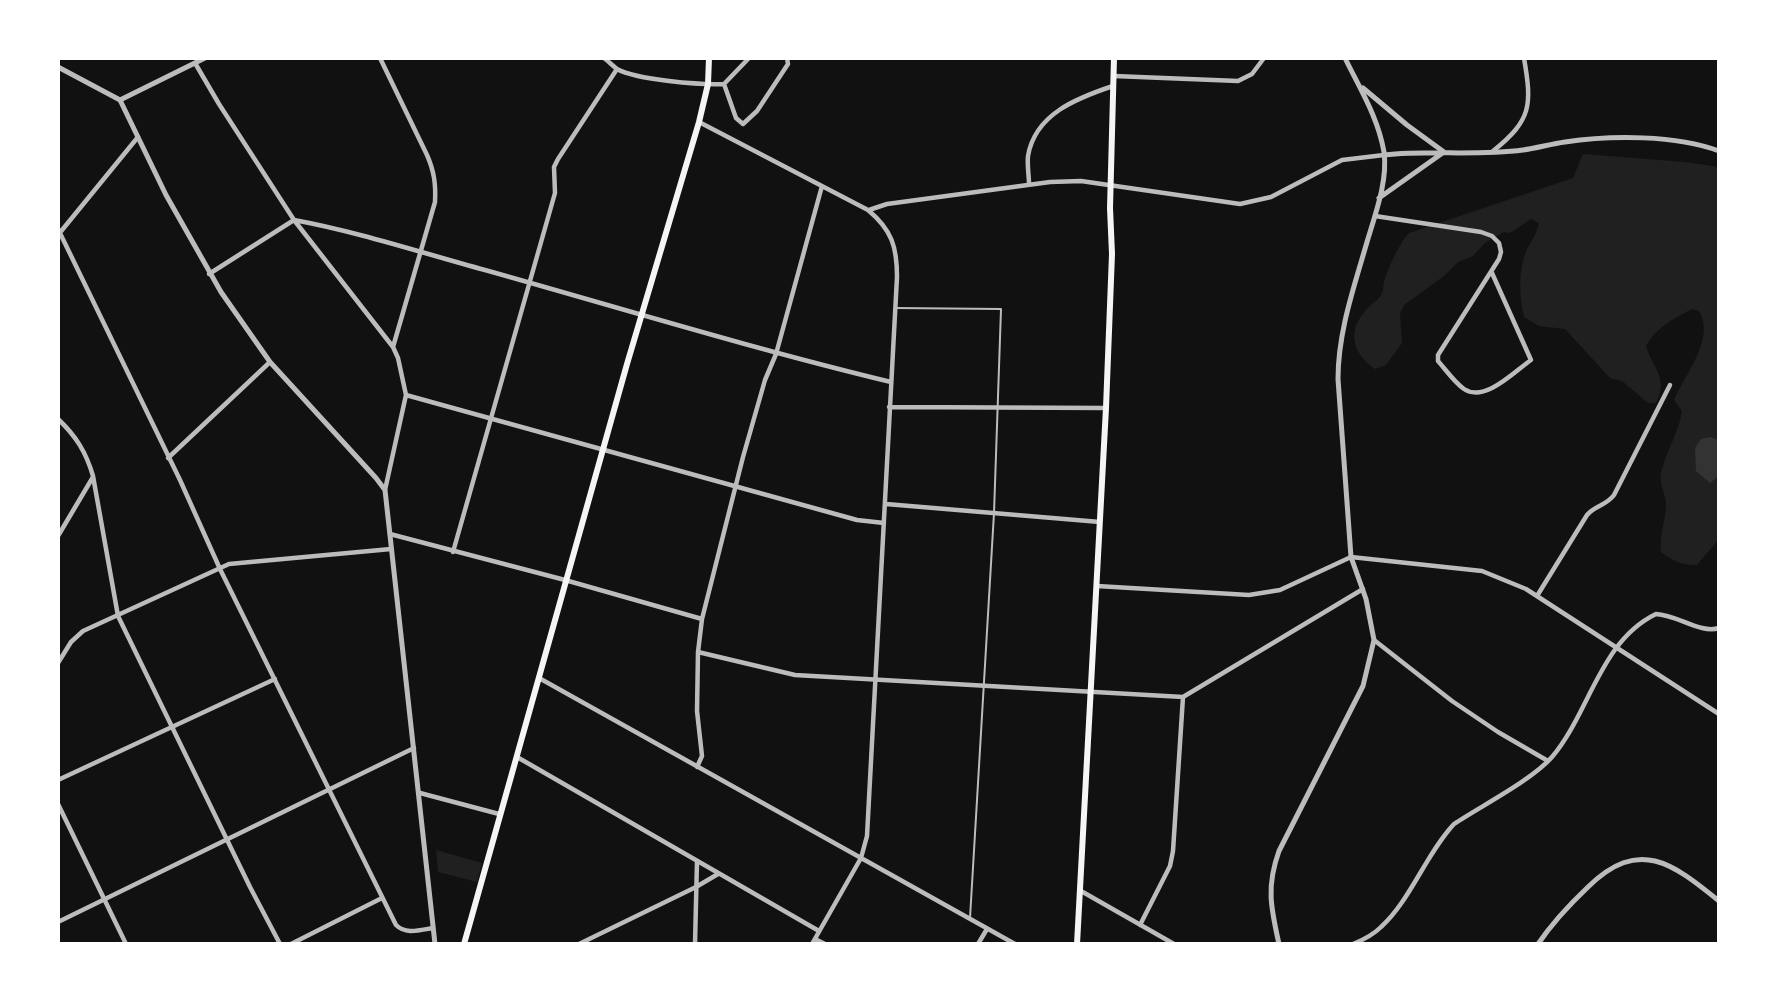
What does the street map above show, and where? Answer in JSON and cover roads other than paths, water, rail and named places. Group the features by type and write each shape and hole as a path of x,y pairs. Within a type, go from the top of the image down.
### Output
{"main road":[{"path":"464,944 565,580 699,122 708,84 709,58"},
{"path":"1077,944 1106,408 1112,254 1110,208 1114,58"}],"street":[{"path":"120,100 205,58"},
{"path":"380,58 434,170 436,186 435,202 393,346"},
{"path":"604,58 617,69 638,75 708,84 724,84 748,58"},
{"path":"724,84 736,118 743,124 752,118 763,102 788,64 787,58"},
{"path":"1114,76 1238,81 1252,74 1264,58"},
{"path":"1279,944 1269,898 1271,873 1279,851 1363,686 1374,640 1363,589 1351,557 1338,355 1375,216 1384,155 1377,123 1345,58"},
{"path":"1493,152 1518,128 1527,113 1528,81 1524,58"},
{"path":"195,63 295,220 393,346 398,358 406,395 385,490 435,944"},
{"path":"58,67 120,100 166,195 209,274 270,362 385,490"},
{"path":"453,552 555,192 554,167 617,69"},
{"path":"1360,85 1444,152"},
{"path":"1029,184 1028,156 1044,121 1071,103 1114,86"},
{"path":"699,122 868,210 888,231 897,253 867,836 861,858 813,942 825,944"},
{"path":"138,137 58,232 220,569 396,925 401,930 433,928"},
{"path":"868,210 887,204 1029,184 1082,181 1240,204 1270,197 1342,160 1384,155 1523,150 1567,141 1623,138 1679,141 1719,151"},
{"path":"1379,198 1444,152"},
{"path":"697,767 702,756 697,711 698,652 702,619 758,404 776,354 822,186"},
{"path":"1375,216 1481,232 1492,236 1499,243 1501,252 1492,272 1438,355 1438,361 1457,382 1465,390 1474,393 1488,390 1531,360 1492,272"},
{"path":"209,274 295,220 420,251 776,354 891,382"},
{"path":"168,458 270,362"},
{"path":"1537,596 1587,515 1595,508 1605,505 1614,495 1670,385"},
{"path":"406,395 857,520 884,523"},
{"path":"889,407 1106,408"},
{"path":"58,419 80,443 88,457 118,616 280,944"},
{"path":"58,536 93,476"},
{"path":"886,505 1100,522"},
{"path":"390,534 702,619"},
{"path":"58,663 71,642 83,631 229,564 391,549"},
{"path":"1096,586 1265,594 1280,590 1351,557 1482,571 1505,578 1537,596 1719,714"},
{"path":"698,652 795,675 1183,697 1363,589"},
{"path":"1353,944 1368,937 1392,916 1443,836 1454,824 1548,761 1561,745 1616,648 1634,628 1656,614 1679,618 1704,629 1719,628"},
{"path":"1374,640 1452,701 1548,761"},
{"path":"538,677 1015,944"},
{"path":"58,779 275,679"},
{"path":"1140,925 1170,866 1183,697"},
{"path":"58,922 414,747"},
{"path":"516,756 819,931"},
{"path":"420,793 499,814"},
{"path":"58,804 125,944"},
{"path":"1538,944 1565,908 1605,870 1634,859 1649,859 1664,864 1692,879 1719,901"},
{"path":"695,944 697,861"},
{"path":"579,944 719,873"},
{"path":"1081,891 1174,944"},
{"path":"291,944 382,898"},
{"path":"978,944 987,929"}],"lane":[{"path":"895,308 1001,309 994,513 970,919"}]}
